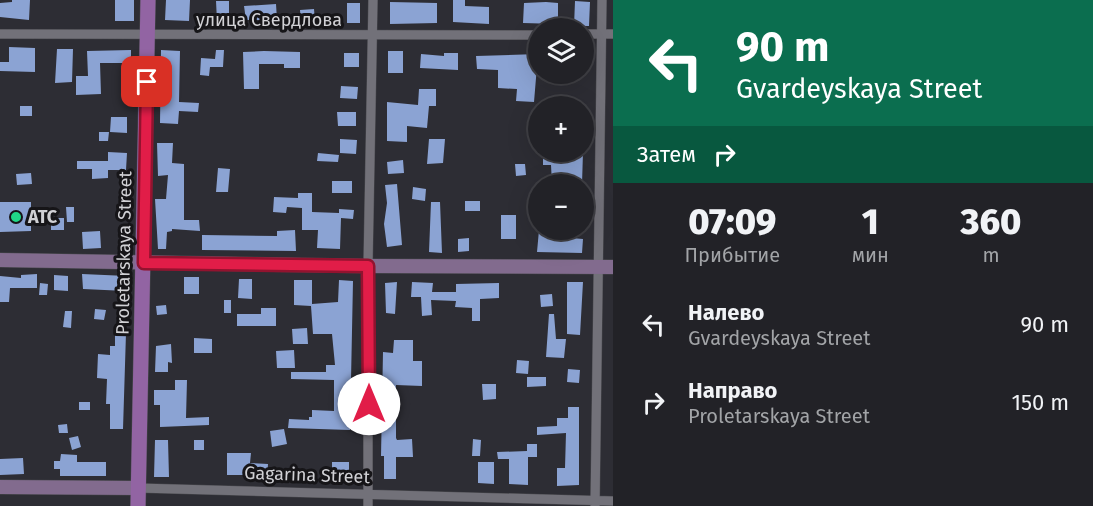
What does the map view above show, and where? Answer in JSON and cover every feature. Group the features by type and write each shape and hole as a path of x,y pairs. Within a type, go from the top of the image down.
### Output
{"main road":[{"name":"Proletarskaya Street","path":"138,506 148,0"}],"street":[{"path":"368,506 368,266 373,0"},
{"path":"595,504 602,0"},
{"name":"улица Свердлова","path":"0,34 372,37 528,35"},
{"path":"594,34 613,34"},
{"path":"0,260 368,266 598,265 613,267"},
{"name":"Gagarina Street","path":"0,487 138,488 595,504 613,501"}],"building":[{"path":"12,0 30,0 29,20 0,17 0,3 12,2"},
{"path":"115,0 134,0 134,21 115,21"},
{"path":"166,0 190,0 189,21 165,20"},
{"path":"453,0 465,0 465,6 489,7 489,24 453,22"},
{"path":"216,1 229,1 229,21 217,21"},
{"path":"575,1 590,2 589,18 574,18"},
{"path":"390,2 437,3 437,23 390,24"},
{"path":"347,3 360,3 360,23 347,23"},
{"path":"524,3 558,3 558,18 528,18 528,23 523,23"},
{"path":"276,4 277,20 246,20 244,6"},
{"path":"314,9 315,21 301,22 300,10"},
{"path":"9,47 35,48 35,72 0,71 0,62 9,62"},
{"path":"57,49 73,49 72,82 55,83"},
{"path":"131,50 131,63 100,63 101,94 76,95 76,76 88,76 87,51"},
{"path":"161,50 180,51 179,102 199,103 198,112 179,111 178,124 160,123"},
{"path":"216,50 224,50 223,67 210,67 209,76 200,75 201,58 215,59"},
{"path":"388,51 403,51 403,73 388,73"},
{"path":"243,52 300,52 300,68 284,68 284,64 259,64 259,89 244,89"},
{"path":"344,53 359,53 359,67 344,67"},
{"path":"444,53 458,53 458,70 420,68 421,54 444,56"},
{"path":"528,54 528,84 536,84 534,96 528,96 528,102 516,101 517,89 498,88 498,70 477,69 476,56"},
{"path":"341,86 358,87 357,99 340,98"},
{"path":"419,89 436,89 436,106 429,106 427,128 407,126 407,142 387,141 387,102 418,105"},
{"path":"20,106 32,106 32,116 20,116"},
{"path":"337,112 356,112 356,126 338,126"},
{"path":"111,117 127,117 127,133 110,132"},
{"path":"99,132 109,132 108,141 99,141"},
{"path":"340,139 357,140 356,154 340,153"},
{"path":"429,139 445,139 443,163 427,164"},
{"path":"157,143 173,143 172,163 184,164 184,220 199,220 200,231 172,229 167,232 166,249 158,249 155,199 166,199 168,175 158,176"},
{"path":"108,152 127,153 126,170 108,170 108,178 92,179 92,169 77,169 77,161 108,161"},
{"path":"318,153 339,155 338,162 317,161"},
{"path":"403,160 404,173 388,174 387,162"},
{"path":"543,162 583,162 582,174 551,174 551,165 543,165"},
{"path":"515,164 525,164 526,175 516,176"},
{"path":"218,168 230,169 228,192 216,192"},
{"path":"31,173 32,184 17,185 16,174"},
{"path":"332,181 352,181 352,193 332,193"},
{"path":"397,184 402,245 387,247 384,224 387,203 385,185"},
{"path":"413,187 426,189 425,201 412,199"},
{"path":"298,193 312,193 312,212 339,213 339,209 354,210 353,219 341,218 340,249 317,248 318,230 302,230 302,208 287,207 286,213 273,212 274,197 298,198"},
{"path":"465,201 480,201 480,211 465,211"},
{"name":"АТС","path":"0,202 31,202 31,231 0,232"},
{"path":"431,202 440,202 442,253 429,252"},
{"path":"66,207 74,207 74,222 67,222"},
{"path":"501,215 516,215 516,239 501,239"},
{"path":"51,218 64,218 64,230 51,230"},
{"path":"295,230 296,251 202,250 202,235 277,236 277,231"},
{"path":"100,231 101,248 83,249 82,232"},
{"path":"469,238 469,251 458,252 458,239"},
{"path":"538,240 583,240 582,253 537,252"},
{"path":"37,274 37,288 10,288 9,302 0,302 0,276 21,278 21,275"},
{"path":"82,274 127,276 126,291 83,289"},
{"path":"54,275 68,276 68,291 54,290"},
{"path":"184,277 199,277 199,294 184,294"},
{"path":"239,279 252,279 252,299 238,298"},
{"path":"294,280 312,280 312,304 338,302 339,280 353,281 350,430 288,428 289,419 309,420 309,417 312,417 312,410 334,411 334,380 291,379 291,372 326,372 326,365 335,365 332,334 313,334 311,306 294,305"},
{"path":"397,282 395,314 386,313 385,283"},
{"path":"412,282 433,283 432,292 456,292 456,284 499,283 499,298 480,299 480,321 472,321 472,308 455,307 456,301 431,300 432,315 422,316 421,297 411,297"},
{"path":"567,282 583,282 580,335 567,334"},
{"path":"40,283 48,284 47,295 39,295"},
{"path":"552,294 553,306 541,307 540,295"},
{"path":"224,300 231,300 231,313 224,313"},
{"path":"166,305 167,314 157,315 156,306"},
{"path":"261,308 276,308 276,326 237,326 237,314 261,314"},
{"path":"95,309 106,310 104,320 94,319"},
{"path":"65,311 72,311 71,328 63,327"},
{"path":"549,314 554,314 556,339 566,339 564,358 546,357"},
{"path":"307,328 308,344 293,344 292,329"},
{"path":"115,333 126,333 123,429 110,429 110,404 106,404 107,379 97,378 98,354 110,355 110,346 115,346"},
{"path":"194,338 212,339 212,353 194,353"},
{"path":"394,340 413,340 413,361 422,361 422,386 396,385 396,438 397,440 412,439 413,457 396,457 396,479 384,479 384,456 381,456 383,352 393,353"},
{"path":"171,344 172,363 168,362 168,372 155,372 156,346"},
{"path":"294,350 295,368 277,368 276,351"},
{"path":"517,360 529,361 528,374 516,373"},
{"path":"568,369 580,370 579,383 567,382"},
{"path":"527,377 546,377 546,386 527,387"},
{"path":"175,380 187,380 186,418 209,417 209,425 160,427 160,405 154,405 154,390 175,390"},
{"path":"482,384 496,384 496,399 483,400"},
{"path":"79,402 90,402 90,410 79,410"},
{"path":"568,407 579,407 579,485 557,486 557,468 565,468 566,433 537,435 537,427 557,426 557,418 568,418"},
{"path":"67,424 68,433 59,433 58,425"},
{"path":"284,429 287,444 272,447 270,431"},
{"path":"78,436 81,447 72,450 69,438"},
{"path":"473,439 481,440 480,456 472,456"},
{"path":"155,440 168,440 169,477 154,477"},
{"path":"194,440 204,440 204,450 194,450"},
{"path":"527,444 537,444 537,457 528,457 528,485 509,484 509,459 498,459 497,452 527,451"},
{"path":"227,453 251,453 250,463 268,464 267,479 255,479 255,475 227,475"},
{"path":"61,454 77,455 77,462 106,462 106,476 60,476 60,469 54,469 54,461 60,461"},
{"path":"23,458 24,474 0,475 0,459"},
{"path":"332,462 349,462 349,479 332,478"},
{"path":"478,462 494,462 494,484 478,483"}],"place":[{"name":"АТС","path":"16,217"}],"route":[{"path":"147,82 144,263 368,266 369,404"}]}
